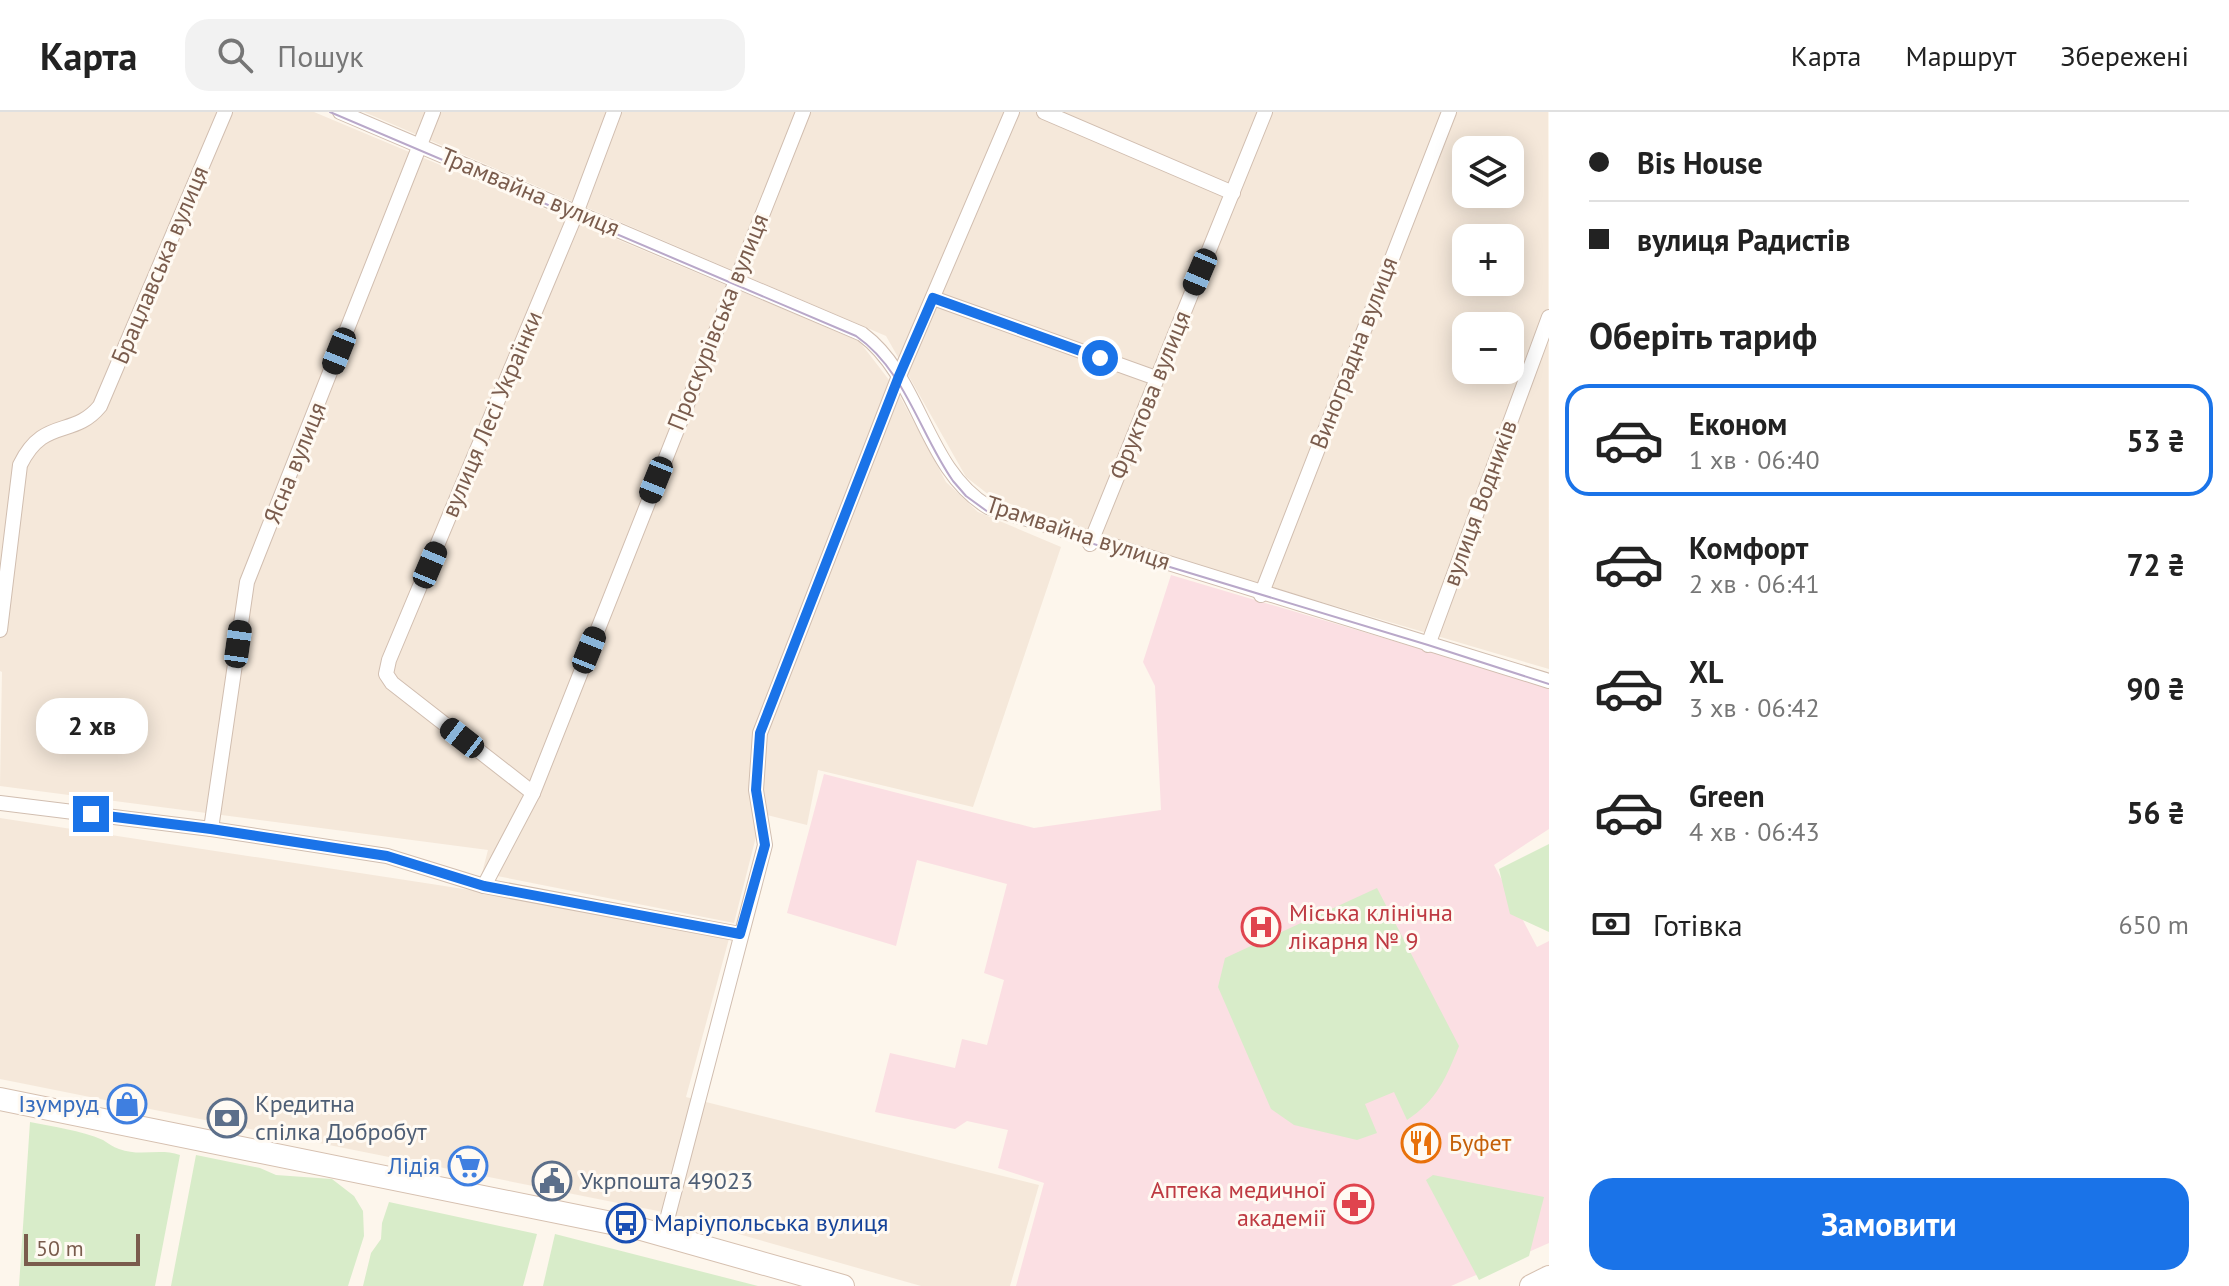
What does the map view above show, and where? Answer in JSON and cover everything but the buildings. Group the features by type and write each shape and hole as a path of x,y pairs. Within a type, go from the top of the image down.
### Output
{"main road":[{"path":"0,1099 663,1235 843,1286"},
{"path":"1531,1286 1549,1277"}],"street":[{"name":"Брацлавська вулиця","path":"0,630 20,465 28,449 41,436 82,422 100,406 225,112"},
{"name":"Трамвайна вулиця","path":"340,112 862,334 881,351 899,376 949,469 973,497 1004,514 1549,681"},
{"name":"Ясна вулиця","path":"211,829 247,582 433,112"},
{"name":"вулиця Лесі Українки","path":"533,793 392,683 386,674 389,660 577,212 614,112"},
{"name":"Проскурівська вулиця","path":"484,886 533,793 734,279 803,112"},
{"path":"663,1235 765,845 756,790 760,733 899,376 1012,112"},
{"path":"1044,112 1233,193"},
{"name":"Фруктова вулиця","path":"1091,542 1265,112"},
{"name":"Виноградна вулиця","path":"1261,593 1449,112"},
{"path":"933,298 1156,378"},
{"name":"вулиця Водників","path":"1428,643 1549,317"},
{"path":"0,803 211,829 387,856 484,886 740,934"}],"shaded area":[{"path":"0,112 314,112 859,341 896,389 946,482 978,512 1061,547 973,807 818,770 807,825 767,815 759,825 734,923 482,873 488,850 0,786"},
{"path":"364,112 1548,112 1549,669 1142,549 993,498 966,477 886,336"},
{"name":"Міська клінічна лікарня № 9","path":"1171,575 1549,687 1549,829 1494,865 1537,947 1549,941 1549,1243 1451,1286 1016,1286 1044,1183 998,1168 1008,1130 967,1121 955,1129 875,1112 890,1053 955,1068 962,1039 987,1045 1004,980 984,973 1007,884 917,860 896,946 787,913 824,774 1034,828 1161,810 1155,686 1143,662"},
{"path":"0,818 648,918 730,935 686,1097 1039,1185 1010,1286 921,1286 658,1211 0,1079"}],"green space":[{"path":"1549,844 1549,932 1510,914 1499,869"},
{"path":"1377,888 1459,1046 1439,1088 1407,1120 1394,1092 1365,1104 1377,1133 1357,1140 1294,1125 1271,1109 1218,987 1225,958"},
{"path":"30,1122 85,1134 127,1151 180,1155 155,1286 19,1286"},
{"path":"196,1155 260,1168 276,1175 332,1179 354,1196 363,1211 364,1236 348,1286 171,1286"},
{"path":"1433,1175 1544,1197 1529,1256 1479,1280 1426,1180"},
{"path":"389,1202 537,1234 523,1286 363,1286 371,1253 381,1239 382,1223"},
{"path":"555,1234 758,1286 543,1286"}],"tram line":[{"path":"330,112 856,336 873,350 900,384 953,481 966,496 988,512 1549,684"}],"place":[{"name":"Міська клінічна лікарня № 9","path":"1261,927"},
{"name":"Ізумруд","path":"127,1104"},
{"name":"Кредитна спілка Добробут","path":"227,1118"},
{"name":"Буфет","path":"1421,1143"},
{"name":"Лідія","path":"468,1166"},
{"name":"Укрпошта 49023","path":"552,1181"},
{"name":"Аптека медичної академії","path":"1354,1204"},
{"name":"Маріупольська вулиця","path":"626,1223"}],"route":[{"path":"91,814 387,856 484,886 740,934 765,845 756,790 760,733 899,376 933,298 1100,358"}]}
